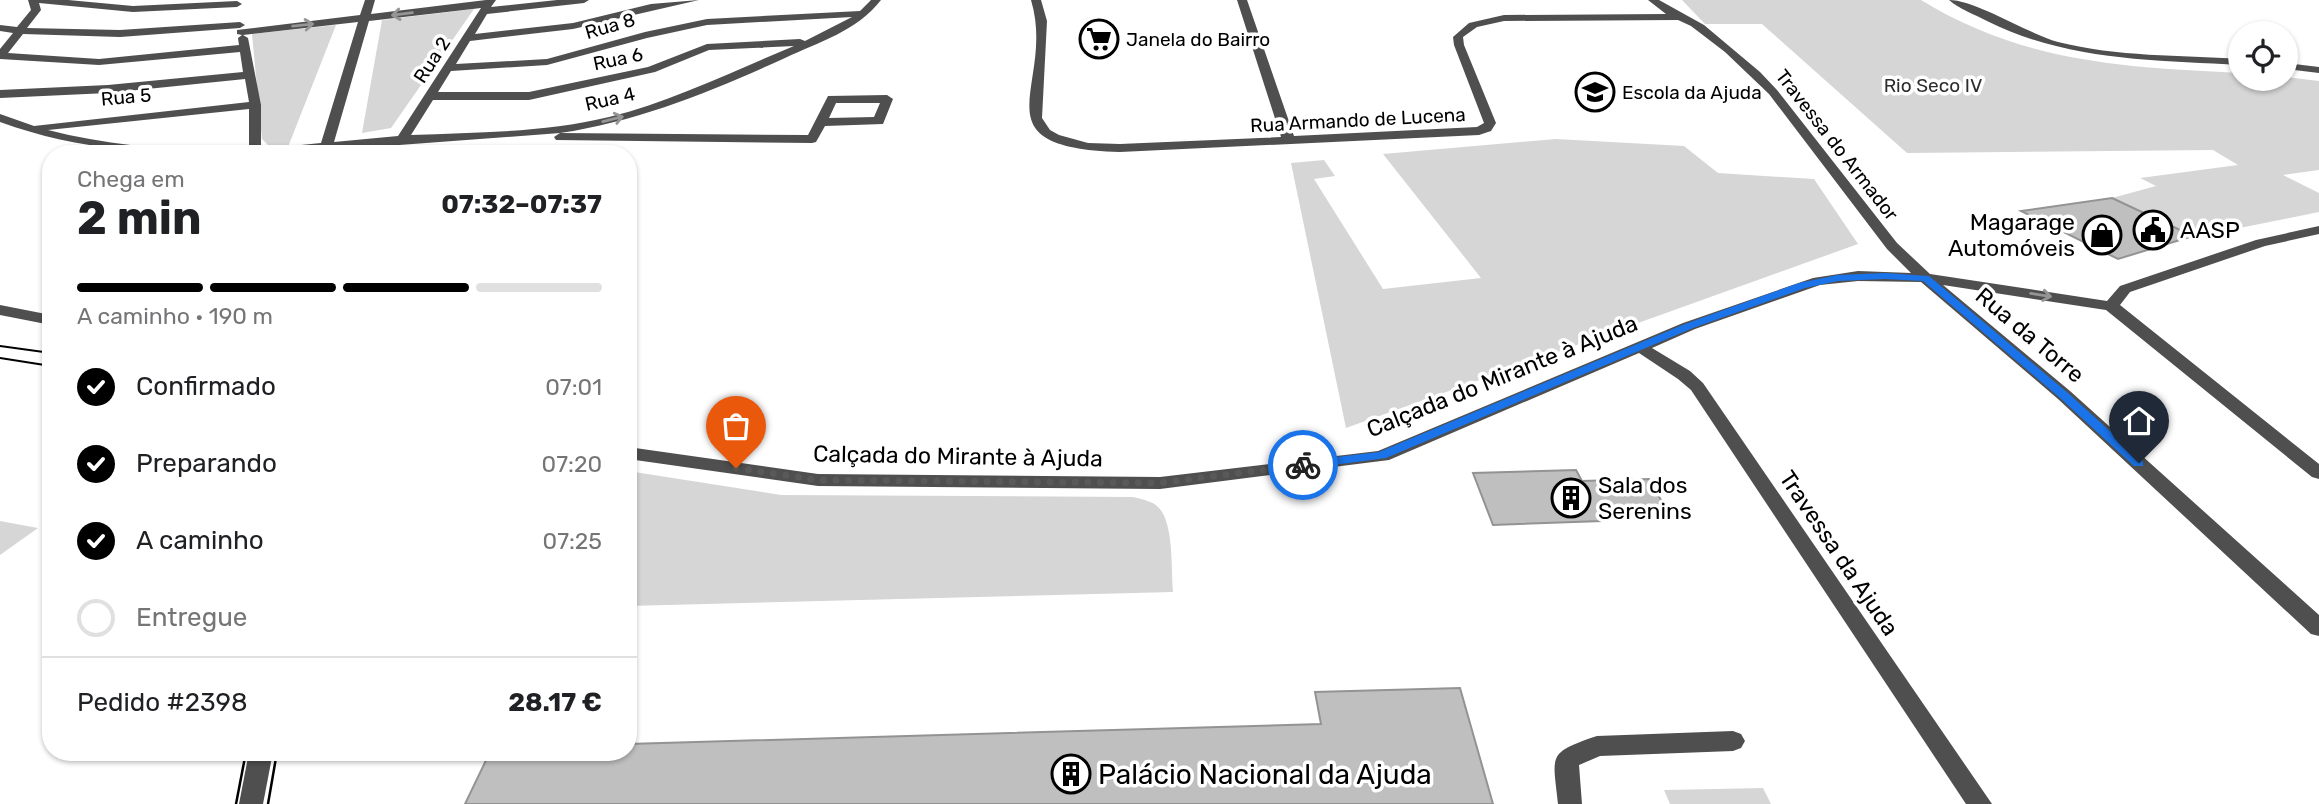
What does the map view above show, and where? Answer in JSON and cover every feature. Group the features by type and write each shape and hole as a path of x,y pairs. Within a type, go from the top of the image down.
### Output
{"street":[{"path":"0,56 36,10 34,0 132,9 236,2 255,105 255,145"},
{"path":"327,145 370,0"},
{"path":"0,28 21,32 129,34 241,28 488,5 584,0"},
{"path":"467,38 573,26 651,7 694,0"},
{"name":"Rua 4","path":"360,145 402,139 497,137 606,121 664,106 811,42 867,13 876,0"},
{"name":"Rua Armando de Lucena","path":"1036,0 1042,18 1035,119 1038,125 1048,134 1088,147 1120,148 1468,133 1487,128 1490,123 1458,37 1464,30 1479,23 1504,18 1680,17"},
{"path":"1242,0 1289,141"},
{"name":"Travessa do Armador","path":"1653,0 1699,26 1773,92 1892,246 1925,278"},
{"path":"1954,0 2004,26 2057,45 2112,54 2228,61"},
{"name":"Rua 2","path":"402,139 488,5"},
{"name":"Rua 8","path":"447,68 547,62 645,34 707,22 867,13"},
{"name":"Rua 6","path":"429,96 529,96 651,70 706,47 811,42"},
{"path":"0,56 99,62 244,48"},
{"path":"2298,67 2319,70"},
{"path":"0,94 108,89 249,75"},
{"path":"497,137 813,139 821,122 832,99 887,99 879,121 821,122"},
{"name":"Rua 5","path":"0,128 26,128 84,120 255,105"},
{"path":"0,118 26,128"},
{"name":"Rua 4","path":"26,128 72,139 118,145"},
{"path":"2319,230 2261,243 2125,289 2110,306 2319,473"},
{"name":"Calçada do Mirante à Ajuda","path":"637,454 818,480 1160,483 1382,456 1689,326 1818,281 1858,276 1925,278 2110,306"},
{"name":"Rua da Torre","path":"1925,278 2064,395 2319,628"},
{"path":"0,310 42,318"},
{"name":"Travessa da Ajuda","path":"1640,347 1684,375 1697,387 1980,804"},
{"path":"1570,804 1566,760 1597,746 1733,741"},
{"path":"251,804 259,761"}],"green space":[{"name":"Rio Seco IV","path":"1682,0 1921,0 1960,21 2037,49 2115,64 2228,72 2228,91 2298,91 2298,78 2319,81 2319,170 2283,175 2319,193 2319,212 2195,237 2112,198 2156,186 2140,178 2238,165 2213,150 1907,153 1762,24 1705,24"},
{"path":"474,9 391,128 362,133 382,20"},
{"path":"336,25 289,145 268,145 262,139 252,34"},
{"path":"1556,139 1684,146 1718,173 1814,179 1858,244 1346,428 1291,163 1324,160 1335,176 1314,179 1383,289 1481,278 1383,154"},
{"path":"637,472 781,495 1133,497 1154,504 1164,515 1172,560 1173,592 637,606"},
{"path":"0,521 38,528 0,555"},
{"path":"1763,788 1771,804 1670,804 1664,790"}],"building":[{"path":"2112,198 2193,236 2118,259 2021,211"},
{"name":"Sala dos Serenins","path":"1576,470 1582,481 1649,479 1669,514 1599,517 1601,521 1493,525 1473,473"},
{"name":"Palácio Nacional da Ajuda","path":"1460,688 1493,804 465,804 486,761 637,761 637,744 1321,724 1315,692"}],"tram line":[{"path":"0,346 42,352"},
{"path":"0,358 42,365"},
{"path":"236,804 244,761"},
{"path":"268,804 275,761"}],"way so far":[{"path":"736,468 818,480 1160,483 1303,465"}],"place":[{"name":"Janela do Bairro","path":"1099,39"},
{"name":"Escola da Ajuda","path":"1595,92"},
{"name":"AASP","path":"2153,230"},
{"name":"Magarage Automóveis","path":"2102,235"},
{"name":"Sala dos Serenins","path":"1571,498"},
{"name":"Palácio Nacional da Ajuda","path":"1071,774"}],"route":[{"path":"1303,465 1382,456 1689,326 1802,285 1858,276 1925,278 2064,395 2139,463"}]}
